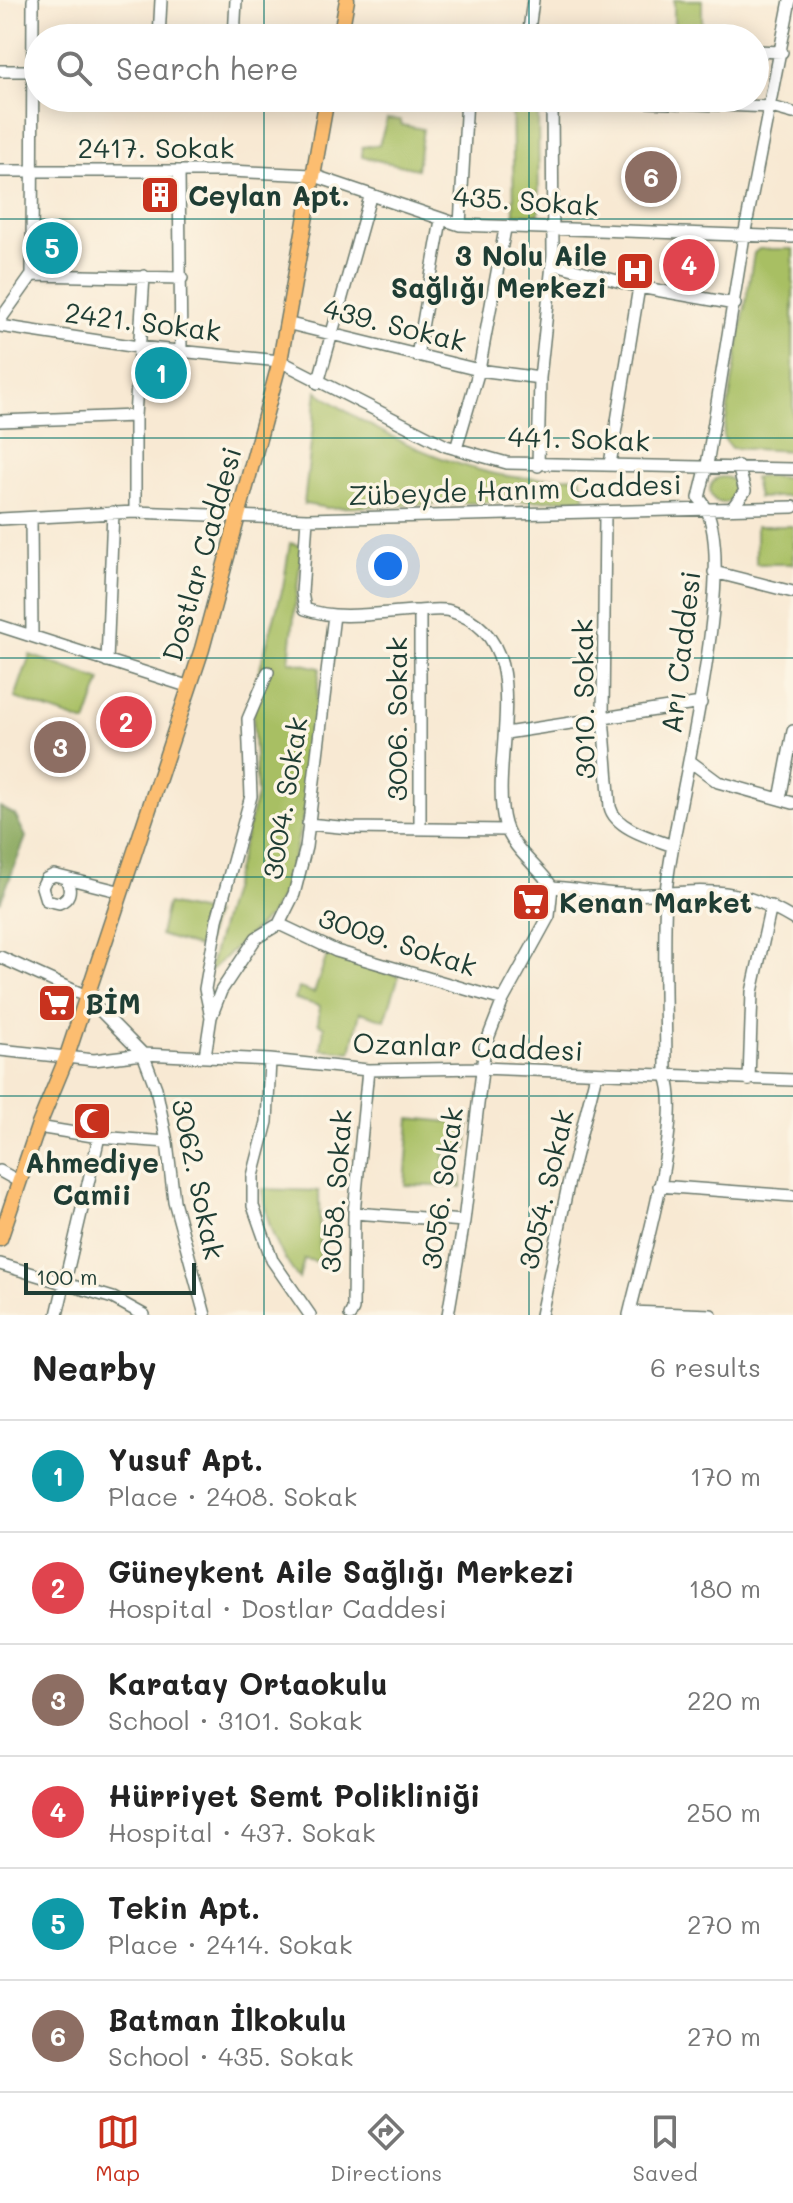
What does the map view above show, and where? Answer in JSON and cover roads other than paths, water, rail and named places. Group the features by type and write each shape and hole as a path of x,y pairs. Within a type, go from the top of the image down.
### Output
{"main road":[{"path":"343,24 347,0"},
{"name":"Dostlar Caddesi","path":"0,1239 18,1181 66,1059 190,687 240,514 280,361 324,112"}],"street":[{"path":"33,0 34,24"},
{"path":"160,24 161,0"},
{"path":"235,24 236,0"},
{"path":"530,24 533,0"},
{"name":"Arı Caddesi","path":"629,1314 659,1186 672,1104 666,1076 666,891 691,762 714,613 715,534 708,507 699,498 735,304 744,236 790,0"},
{"path":"769,52 782,52"},
{"path":"0,71 24,71"},
{"path":"771,107 793,113"},
{"path":"0,320 32,275 34,112"},
{"path":"460,225 466,112"},
{"path":"538,466 540,378 552,263 550,112"},
{"name":"2417. Sokak","path":"0,171 312,175"},
{"path":"179,171 181,350"},
{"name":"435. Sokak","path":"312,175 460,225 793,237"},
{"path":"318,383 370,197"},
{"path":"417,356 441,220"},
{"path":"456,449 479,370 505,229"},
{"path":"552,263 639,287 735,304"},
{"path":"32,275 182,278"},
{"path":"135,512 135,416 144,276"},
{"path":"610,464 639,287"},
{"name":"439. Sokak","path":"286,323 479,370 540,378"},
{"name":"2421. Sokak","path":"0,326 138,347 280,361"},
{"name":"441. Sokak","path":"280,361 318,383 456,449 507,463 538,466 707,465"},
{"path":"0,421 135,416"},
{"name":"Zübeyde Hanım Caddesi","path":"707,465 793,469"},
{"path":"733,507 745,491 738,466"},
{"name":"Zübeyde Hanım Caddesi","path":"0,519 113,512 240,514 307,519 793,507"},
{"path":"107,661 113,512"},
{"name":"3010. Sokak","path":"605,513 603,717 611,814 645,836 673,846"},
{"path":"31,518 32,636"},
{"path":"307,519 302,605 312,612 334,615 449,611 482,629 493,640 502,664 506,733 503,810 507,830 552,887 613,893 733,892 771,906 793,919"},
{"path":"714,572 793,592"},
{"name":"3006. Sokak","path":"420,611 420,827"},
{"name":"3004. Sokak","path":"205,1056 211,1017 221,991 256,938 279,924 294,894 308,824 334,615"},
{"path":"0,626 190,687"},
{"path":"211,1017 205,989 217,920 251,796 248,719 268,672"},
{"path":"506,733 701,703"},
{"path":"780,799 793,731"},
{"path":"691,762 718,782 793,803"},
{"path":"308,824 350,828 507,830"},
{"path":"67,881 122,892"},
{"name":"3056. Sokak","path":"448,1315 464,1221 485,1046 503,1000 549,916 552,887"},
{"path":"749,1080 752,992 771,906"},
{"name":"3009. Sokak","path":"279,924 336,951 503,1000"},
{"path":"0,957 86,996 143,1054"},
{"name":"Ozanlar Caddesi","path":"0,1050 66,1059 118,1059 143,1054 270,1060 368,1070 481,1068 793,1080"},
{"name":"3062. Sokak","path":"143,1054 156,1088 174,1201 205,1315"},
{"path":"270,1060 267,1122 256,1155 253,1206 272,1260 310,1315"},
{"name":"3058. Sokak","path":"350,1315 353,1309 354,1213 368,1070"},
{"name":"3054. Sokak","path":"541,1315 568,1185 596,1074"},
{"path":"38,1127 99,1137 167,1142"},
{"path":"57,1315 99,1137"},
{"path":"0,1171 18,1181"},
{"path":"659,1186 793,1196"},
{"path":"354,1213 464,1221"},
{"path":"0,1264 113,1298 144,1315"},
{"path":"629,1314 711,1315"}],"place":[{"name":"Batman İlkokulu","path":"651,177"},
{"name":"Ceylan Apt.","path":"160,195"},
{"name":"Tekin Apt.","path":"52,248"},
{"name":"Hürriyet Semt Polikliniği","path":"689,265"},
{"name":"3 Nolu Aile Sağlığı Merkezi","path":"635,271"},
{"name":"Yusuf Apt.","path":"161,373"},
{"name":"Güneykent Aile Sağlığı Merkezi","path":"126,722"},
{"name":"Karatay Ortaokulu","path":"60,747"},
{"name":"Kenan Market","path":"531,902"},
{"name":"BİM","path":"57,1003"},
{"name":"Ahmediye Camii","path":"92,1121"}]}
